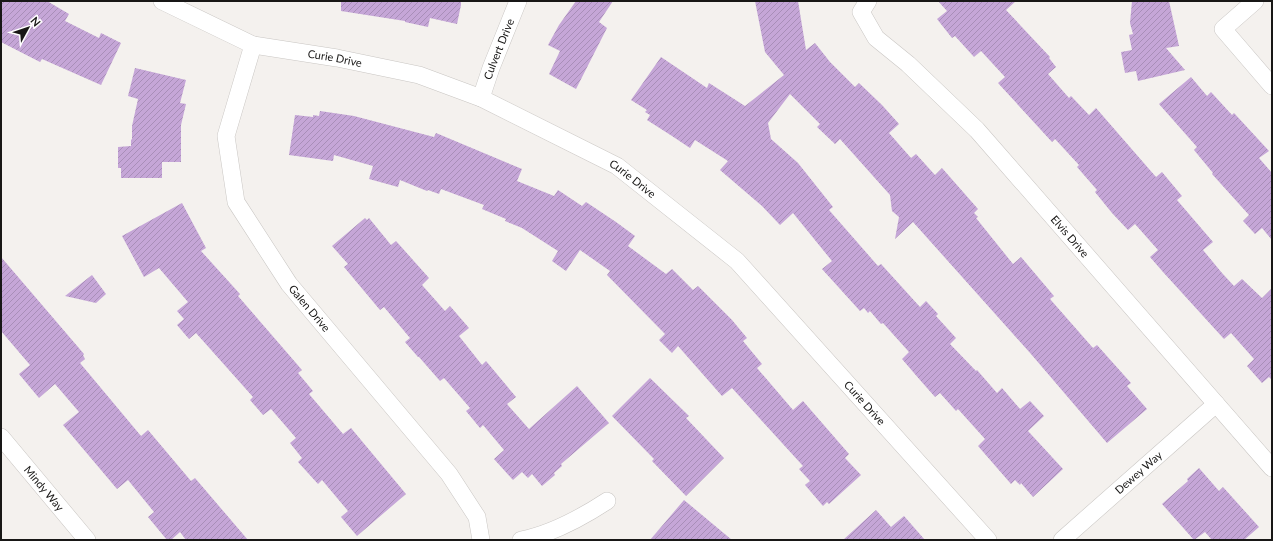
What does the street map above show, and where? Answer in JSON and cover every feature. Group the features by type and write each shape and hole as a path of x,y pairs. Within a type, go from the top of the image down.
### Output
{"street":[{"name":"Curie Drive","path":"162,1 253,45 337,58 419,75 481,98 617,166 737,261 988,540"},
{"name":"Culvert Drive","path":"481,98 491,68 518,1"},
{"path":"1255,1 1223,29 1272,86"},
{"name":"Elvis Drive","path":"864,7 876,38 908,64 977,130 1272,468"},
{"name":"Galen Drive","path":"253,45 226,136 236,202 289,284 449,474 477,517 481,540"},
{"name":"Dewey Way","path":"1062,540 1216,404"},
{"name":"Mindy Way","path":"1,437 87,540"},
{"path":"521,540 530,538 580,518 607,501"}],"building":[{"path":"1,1 47,1 69,14 65,21 99,38 101,33 121,43 101,85 42,59 40,62 1,42"},
{"path":"341,1 461,1 461,5 457,24 430,18 428,27 405,21 341,11"},
{"path":"576,1 613,1 599,22 607,28 576,89 549,74 560,51 548,45 559,25"},
{"path":"755,1 798,1 806,50 815,43 830,62 855,87 859,83 882,105 899,124 889,133 911,158 916,154 935,175 942,168 978,209 974,213 978,217 976,218 1013,264 1021,257 1054,296 1050,299 1093,348 1097,345 1131,383 1127,386 1147,409 1107,443 1031,354 913,222 895,239 899,217 892,211 890,195 840,139 835,144 817,127 820,124 790,94 768,123 771,139 798,163 833,207 829,210 878,266 881,264 920,307 926,301 938,314 936,316 956,338 950,344 976,371 977,370 997,393 1002,388 1020,409 1030,401 1044,416 1028,431 1063,469 1033,497 1021,483 1020,485 1015,480 1011,484 978,446 985,439 958,409 956,411 940,393 935,397 920,380 902,359 909,352 883,323 881,324 870,311 868,313 864,308 860,311 822,269 832,261 793,213 780,225 762,206 720,170 728,161 695,140 690,148 647,120 650,115 645,112 647,110 631,100 661,57 707,88 709,83 745,106 784,75 765,52"},
{"path":"938,1 1016,1 1006,10 1050,57 1049,58 1056,67 1048,74 1069,98 1071,96 1089,115 1096,108 1156,177 1162,172 1182,196 1177,200 1213,242 1203,250 1222,273 1234,286 1242,279 1262,298 1272,288 1272,380 1269,377 1262,383 1247,366 1254,359 1231,333 1224,339 1163,272 1150,257 1158,250 1135,224 1128,230 1112,213 1095,192 1097,190 1077,167 1079,165 1055,139 1052,142 998,83 1005,77 981,51 974,57 955,36 952,38 937,19 947,11"},
{"path":"1132,1 1169,1 1179,46 1166,48 1185,70 1138,81 1136,71 1125,73 1121,52 1132,50 1129,35 1133,34 1130,23"},
{"path":"135,68 186,80 180,103 186,104 181,125 181,162 162,162 162,178 121,178 121,168 118,168 118,147 131,146 132,126 138,99 128,96"},
{"path":"1191,77 1207,96 1211,92 1232,115 1234,113 1269,151 1259,158 1272,173 1272,240 1262,228 1255,234 1243,221 1249,215 1212,174 1213,173 1194,150 1197,147 1159,104"},
{"path":"320,111 354,116 434,137 436,133 522,169 517,181 554,196 558,190 582,206 586,202 616,222 635,236 628,246 666,274 672,269 693,290 698,286 732,320 747,338 743,341 762,364 757,368 793,410 803,401 849,454 845,458 861,475 829,504 827,502 823,506 805,485 810,481 799,469 803,466 732,388 722,396 678,346 672,353 659,340 665,334 607,275 610,271 580,250 566,271 552,261 558,251 522,228 505,221 506,219 482,209 484,205 441,189 439,194 428,190 427,191 400,180 398,187 369,179 373,166 334,155 333,161 289,155 295,115 313,117 313,115 319,116"},
{"path":"182,203 206,248 201,251 240,294 238,296 302,370 298,373 313,391 309,394 343,434 351,428 406,494 357,536 341,517 348,511 322,480 318,484 298,462 302,458 290,443 296,438 271,409 263,415 250,400 253,397 196,333 189,339 177,325 184,319 177,311 188,302 159,268 144,277 122,236"},
{"path":"365,218 367,220 369,218 391,245 396,241 429,278 422,285 445,311 450,306 469,328 459,336 482,365 486,361 516,397 507,404 529,429 577,386 609,423 561,464 562,466 554,473 555,475 542,486 532,474 528,478 522,472 513,480 494,459 504,450 483,425 480,428 466,411 470,408 444,378 440,381 405,342 410,338 384,307 380,310 344,267 348,264 332,246"},
{"path":"1,257 84,354 85,359 80,363 141,436 148,430 191,481 195,478 248,540 186,540 180,532 171,540 167,540 148,517 154,512 128,480 117,489 63,425 79,412 55,384 39,398 19,374 30,365 1,331"},
{"path":"92,275 106,294 96,303 65,296"},
{"path":"650,378 689,416 686,418 724,458 686,496 652,461 654,459 612,416"},
{"path":"1199,468 1219,491 1223,487 1259,527 1244,540 1212,540 1205,532 1194,540 1162,504 1188,481 1187,479"},
{"path":"684,500 732,540 650,540"},
{"path":"876,510 891,527 904,516 925,540 843,540"}]}
